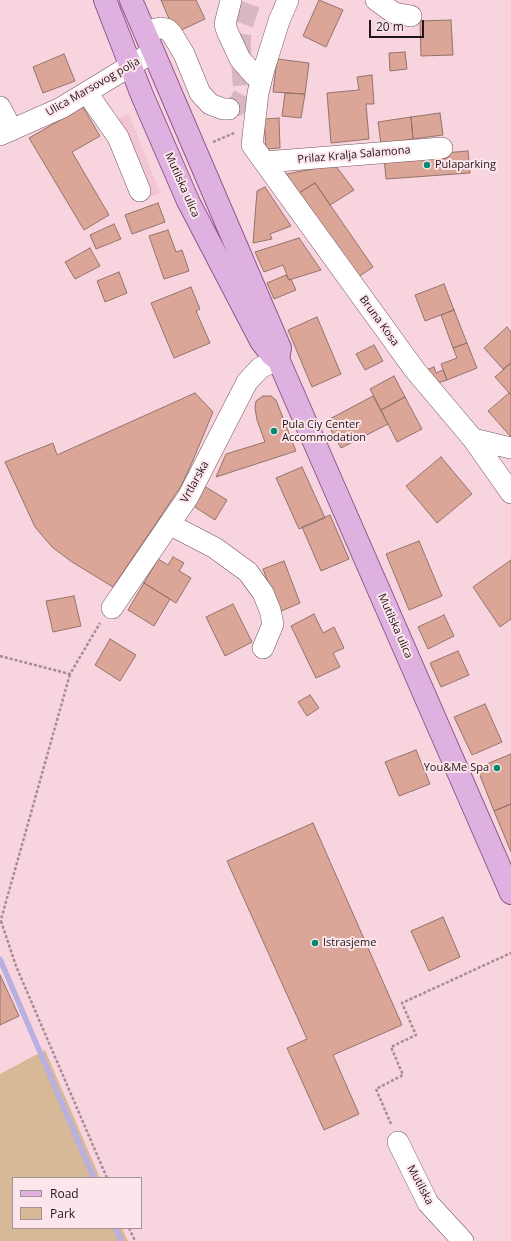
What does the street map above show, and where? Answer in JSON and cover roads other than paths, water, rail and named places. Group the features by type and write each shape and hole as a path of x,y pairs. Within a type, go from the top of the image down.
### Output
{"main road":[{"name":"Mutilska ulica","path":"105,0 130,66 191,208 261,341 272,355 278,359 509,881"},
{"name":"Mutilska ulica","path":"131,0 280,348 278,359"}],"street":[{"path":"231,0 224,24 227,32 240,59 254,75 261,79 279,21 288,0"},
{"path":"376,0 394,13 411,16"},
{"path":"144,31 161,28 167,29 172,34 184,54 200,93 210,104 223,109 229,109"},
{"name":"Ulica Marsovog polja","path":"0,107 6,132 61,108 88,93 153,52"},
{"name":"Bruna Kosa","path":"261,79 252,145 414,369 473,439 511,493"},
{"path":"88,93 118,137 140,191"},
{"name":"Prilaz Kralja Salamona","path":"265,162 442,148"},
{"name":"Vrtlarska","path":"112,608 188,497 247,382 260,368 278,359"},
{"path":"473,439 511,448"},
{"path":"169,524 215,548 248,572 263,593 270,610 273,624 263,648"},
{"name":"Mutilska","path":"398,1142 428,1203 464,1241"}],"waterway":[{"path":"0,959 94,1177"},
{"path":"116,1229 121,1241"}],"tunnel":[{"path":"229,109 238,105 244,94 240,41 242,26 251,0"}],"place":[{"name":"Pulaparking","path":"427,165"},
{"name":"Pula Ciy Center Accommodation","path":"274,431"},
{"name":"You&Me Spa","path":"497,768"},
{"name":"Istrasjeme","path":"315,943"}]}
